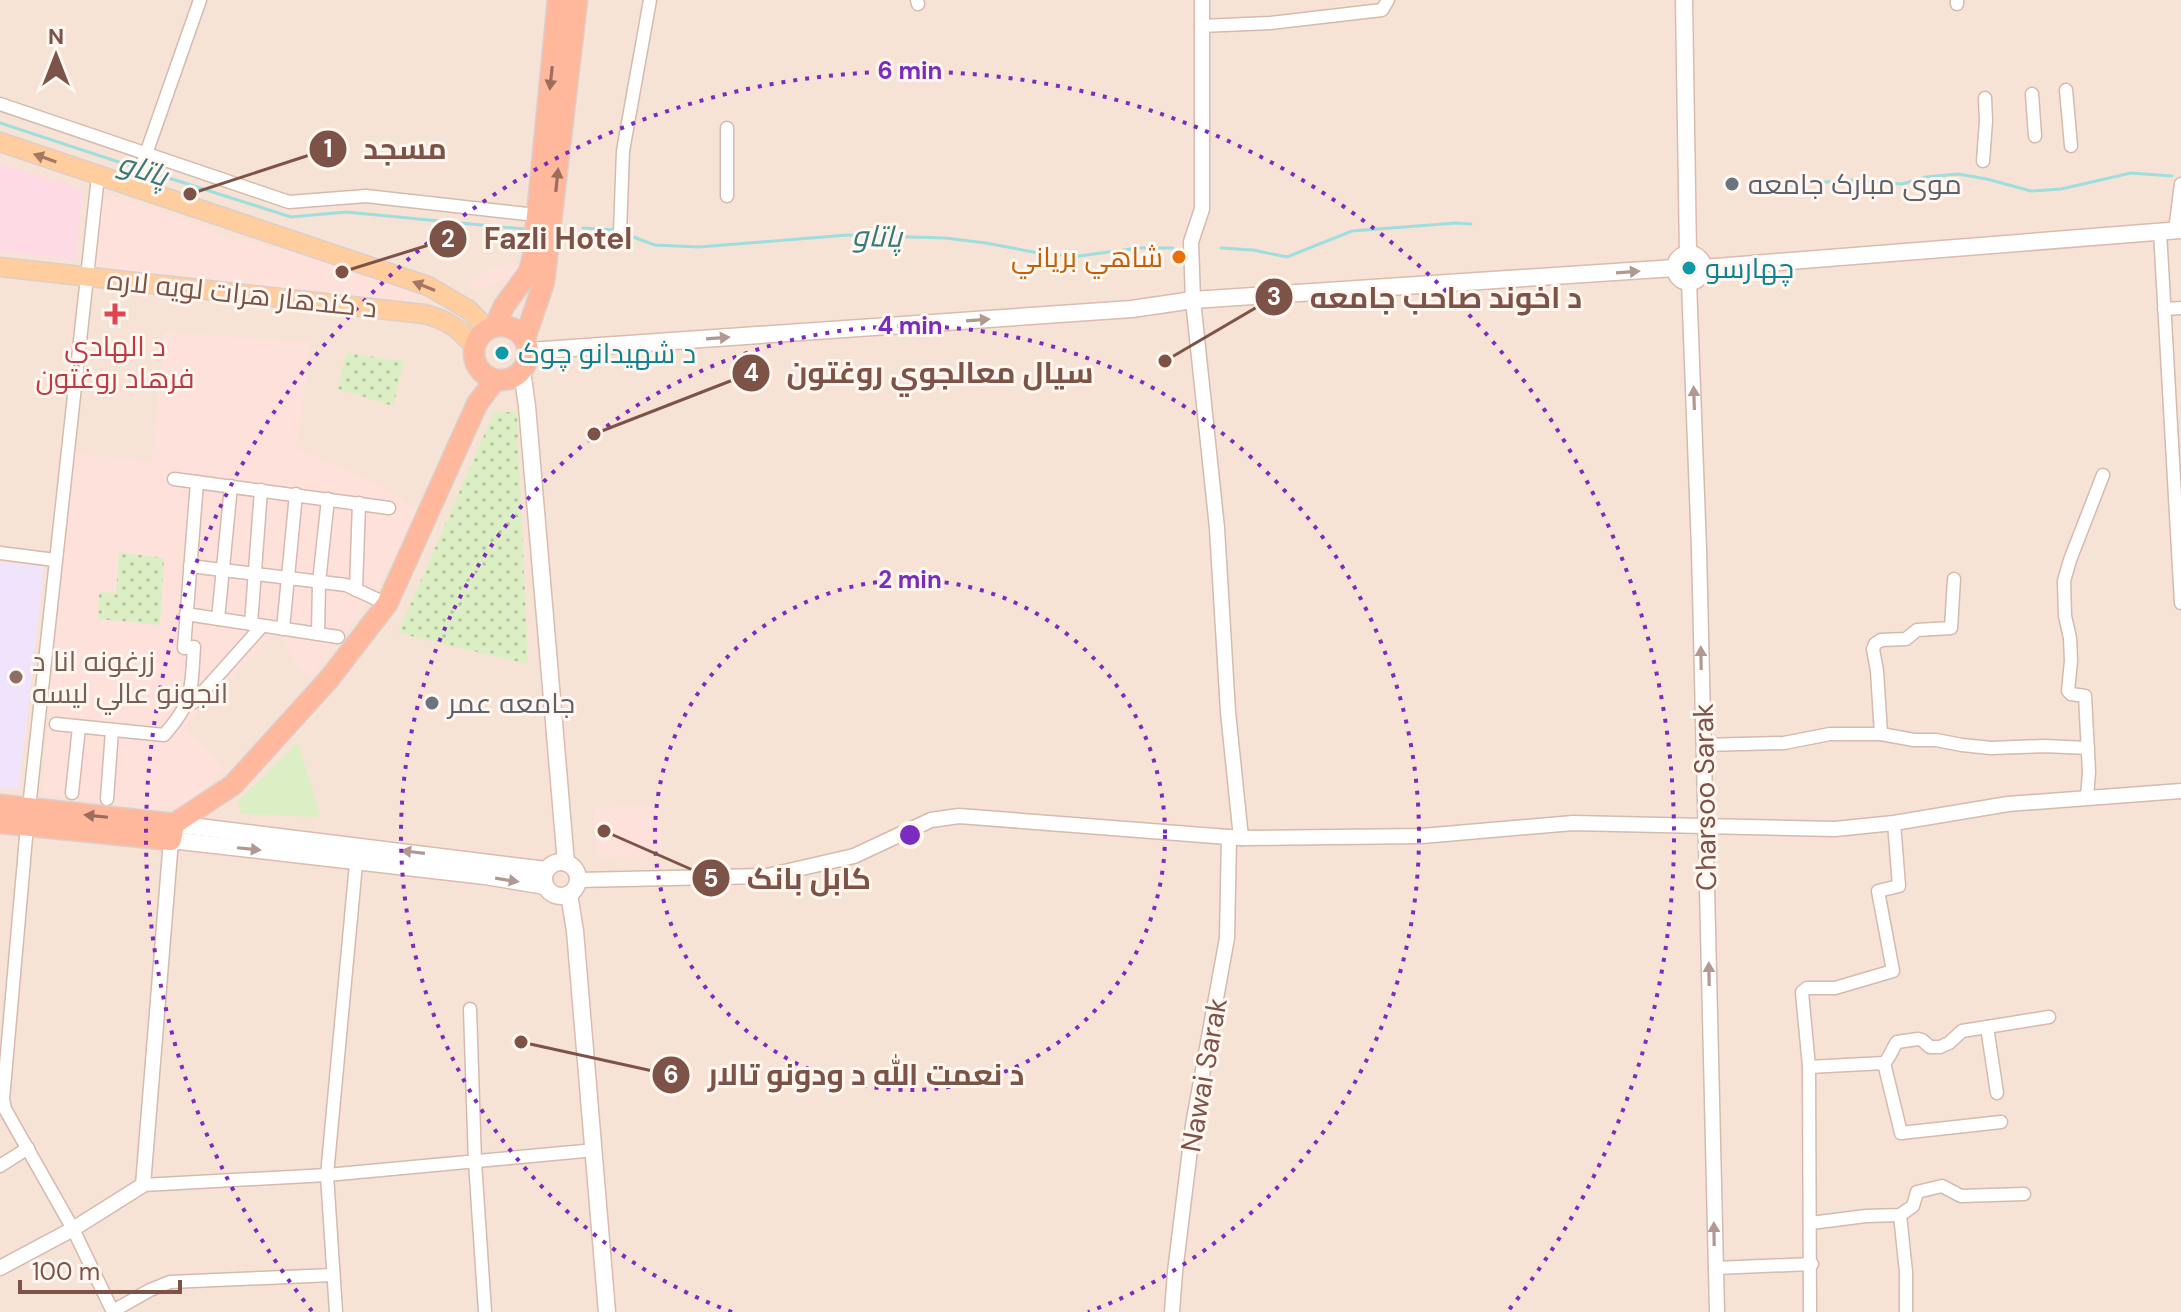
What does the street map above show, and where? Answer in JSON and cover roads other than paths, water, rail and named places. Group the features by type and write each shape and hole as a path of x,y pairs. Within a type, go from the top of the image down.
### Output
{"highway":[{"path":"558,0 536,235 529,272 491,328 477,339 474,346 477,367 495,380 514,377 522,371 528,358 527,345 544,282 577,0"},
{"path":"491,328 512,328 527,345"},
{"path":"0,805 28,817 173,832 233,785 329,679 387,604 477,404 495,380"},
{"path":"0,823 28,817"}],"main road":[{"path":"1684,0 1688,254"},
{"path":"0,142 98,176 136,184 428,286 469,310 491,328"},
{"path":"1703,268 2172,230"},
{"path":"1688,254 1697,257 1703,268 1699,278 1689,282 1679,278 1675,268 1680,257 1688,254"},
{"name":"د کندهار هرات لویه لاره","path":"0,267 424,314 444,320 460,330 474,346"},
{"path":"527,345 1132,309 1193,300 1675,268"},
{"path":"522,371 528,408 566,863"},
{"path":"173,832 357,853 485,876 546,878"},
{"path":"546,878 555,863 566,863 575,870 575,931 607,1312"},
{"path":"546,878 552,894 558,896 573,887"}],"street":[{"path":"136,184 200,0"},
{"path":"620,231 623,151 650,0"},
{"name":"Nawai Sarak","path":"1172,1312 1193,1125 1227,938 1235,838 1217,528 1193,300 1191,242 1202,209 1202,0"},
{"path":"1201,26 1270,23 1382,10 1388,0"},
{"path":"2066,90 2071,146"},
{"path":"2032,94 2035,136"},
{"path":"1983,161 1985,98"},
{"path":"0,104 145,157 289,202 366,196 536,215"},
{"path":"727,128 727,196"},
{"path":"98,176 28,817 3,1099 5,1109 73,1229 113,1311 170,1282 332,1275"},
{"path":"2181,184 2172,230 2164,309 2176,424 2181,603"},
{"name":"Charsoo Sarak","path":"1689,282 1699,549 1717,1312"},
{"path":"2164,309 2181,308"},
{"path":"2087,797 2089,772 2085,696 2068,691 2071,661 2064,581 2103,475"},
{"path":"174,479 389,508"},
{"path":"56,724 164,735 185,708 191,695 194,647 184,648 197,482"},
{"path":"218,619 231,486"},
{"path":"194,702 257,625 254,574 261,490"},
{"path":"283,629 296,494"},
{"path":"318,634 319,582 328,499"},
{"path":"356,590 359,503"},
{"path":"0,553 55,560"},
{"path":"190,566 346,585 387,604"},
{"path":"1881,734 1875,644 1881,640 1906,639 1917,630 1951,628 1954,579"},
{"path":"186,614 338,637"},
{"path":"72,793 79,727"},
{"path":"107,799 112,730"},
{"path":"1703,745 1784,743 1830,734 1881,734 1991,748 2088,748"},
{"path":"573,887 767,876 854,856 931,820 959,816 1235,838 1422,836 1573,823 1835,829 1894,823 2008,804 2181,791"},
{"path":"1810,1312 1809,1067 1804,989 1835,988 1893,971 1878,891 1899,886 1894,823"},
{"path":"143,1185 173,832"},
{"path":"336,1312 327,1175 357,853"},
{"path":"470,1009 475,1162 485,1312"},
{"path":"1809,1067 1884,1063 1897,1042 1918,1039 1930,1047 1940,1047 1962,1031 2049,1017"},
{"path":"1987,1027 1997,1093"},
{"path":"1884,1063 1901,1133 2001,1122"},
{"path":"0,1166 28,1148"},
{"path":"0,1268 73,1229 143,1185 327,1175 595,1150"},
{"path":"1811,1223 1900,1215 1913,1206 1917,1192 1942,1186 1961,1196 2024,1194"},
{"path":"1900,1215 1906,1272 1906,1312"},
{"path":"1715,1268 1812,1264"}],"waterway":[{"name":"پاتاو","path":"0,123 137,168"},
{"name":"پاتاو","path":"144,170 291,217 346,212 524,229"},
{"path":"1783,186 1849,180 1902,184 1926,177 1958,174 2031,191 2061,189 2131,173 2172,176"},
{"path":"1221,248 1287,257 1352,231 1471,224"},
{"name":"پاتاو","path":"583,228 615,230"},
{"name":"پاتاو","path":"622,233 655,245 699,247 847,235 945,238 1044,254 1079,256 1138,248 1173,248"}],"place":[{"name":"موی مبارک جامعه","path":"1732,184"},
{"name":"مسجد","path":"190,194"},
{"name":"شاهي برياني","path":"1179,257"},
{"name":"چهارسو","path":"1689,268"},
{"name":"Fazli Hotel","path":"342,272"},
{"name":"د الهادي فرهاد روغتون","path":"115,314"},
{"name":"د شهيدانو چوک","path":"502,353"},
{"name":"د اخوند صاحب جامعه","path":"1165,361"},
{"name":"سيال معالجوي روغتون","path":"594,434"},
{"name":"زرغونه انا د انجونو عالي لیسه","path":"16,677"},
{"name":"جامعه عمر","path":"432,703"},
{"name":"کابل بانک","path":"604,831"},
{"name":"د نعمت الله د ودونو تالار","path":"521,1042"}]}
